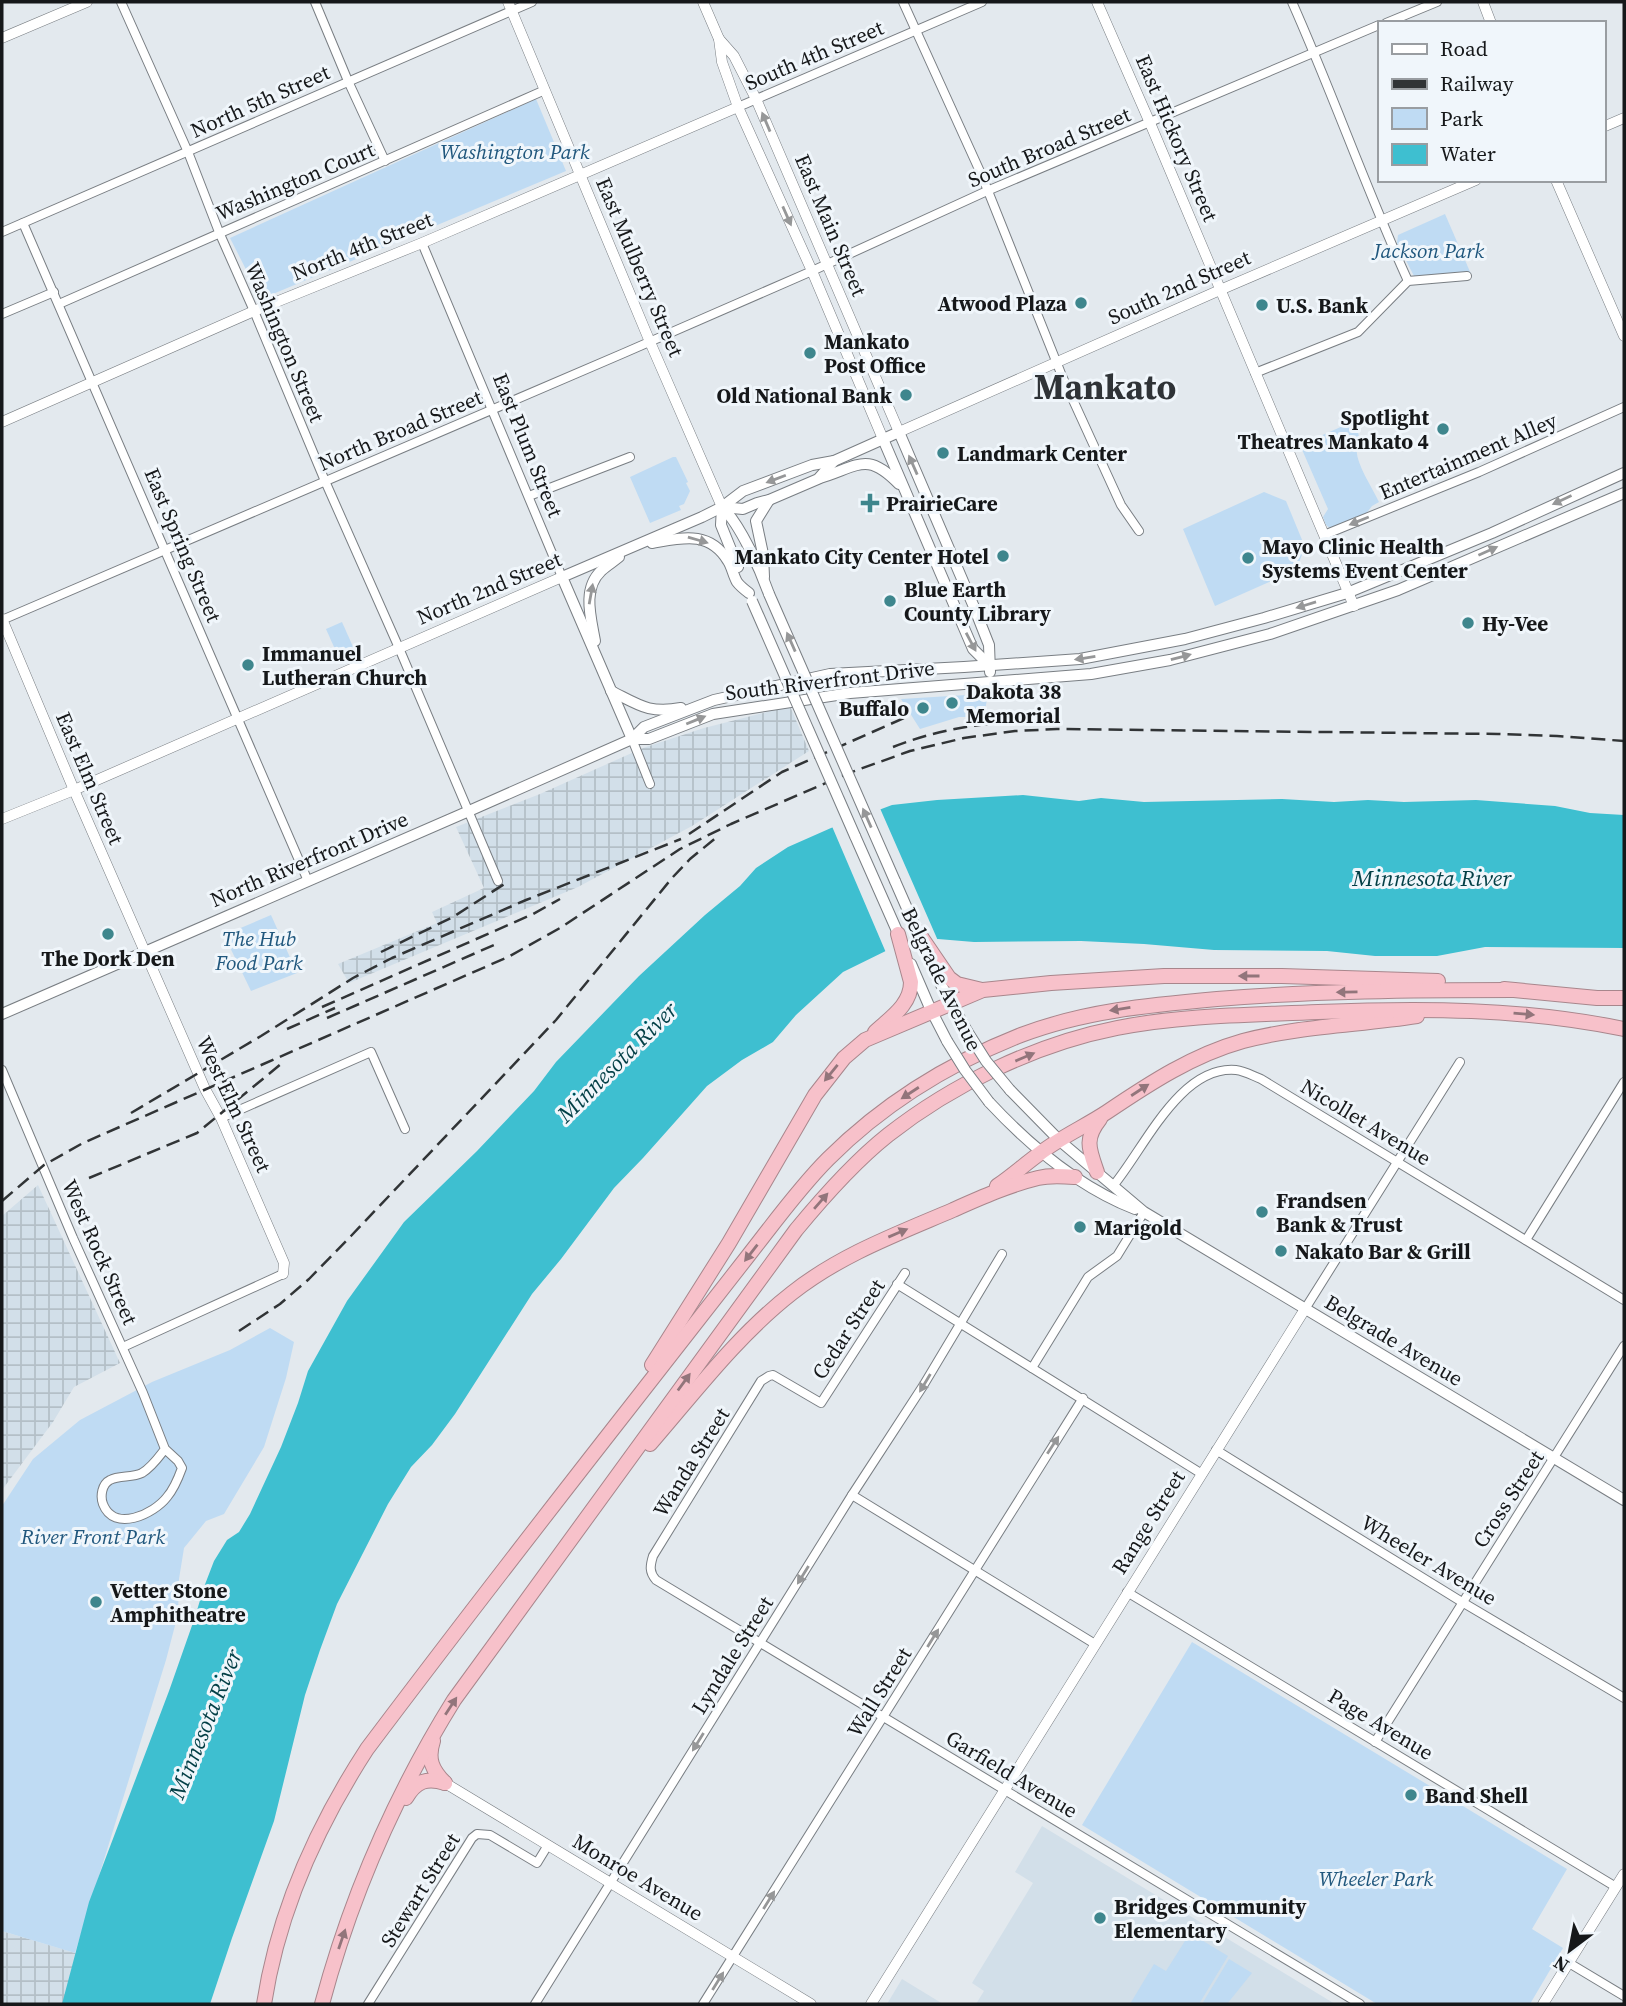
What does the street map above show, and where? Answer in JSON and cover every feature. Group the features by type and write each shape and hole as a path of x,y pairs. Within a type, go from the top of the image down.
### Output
{"highway":[{"path":"917,931 939,972 957,984 983,990"},
{"path":"605,1439 722,1253 815,1095 844,1058 908,999 915,981 898,934"},
{"path":"865,1040 983,990 1164,976 1282,976 1440,982 1597,998 1624,998"},
{"path":"264,2004 291,1899 307,1857 346,1781 397,1709 773,1224 828,1159 874,1119 909,1093 971,1057 1020,1035 1063,1021 1124,1008 1287,993 1513,990"},
{"path":"1597,998 1624,1005"},
{"path":"321,2004 368,1866 398,1799 454,1700 796,1230 825,1196 888,1135 958,1089 1035,1053 1072,1040 1137,1025 1198,1017 1394,1009 1542,1015 1624,1029"},
{"path":"981,1198 1041,1152 1183,1064 1242,1042 1321,1026 1395,1020 1456,1010"},
{"path":"1097,1172 1088,1141 1091,1130 1105,1113"},
{"path":"596,1506 741,1340 793,1292 855,1253 981,1198 1038,1177 1075,1177"},
{"path":"436,1729 430,1761 445,1783"},
{"path":"368,1866 415,1785 427,1780 445,1783"}],"main road":[{"name":"North 2nd Street","path":"562,577 722,507 743,491 812,465 834,461 899,432"},
{"name":"East Main Street","path":"899,432 989,645 992,681"},
{"name":"East Main Street","path":"883,439 973,649 989,665"},
{"name":"North 2nd Street","path":"722,507 743,509 769,500 818,479 834,461"},
{"path":"818,479 859,464 874,464 885,470 905,490"},
{"name":"South Riverfront Drive","path":"632,739 643,727 714,700 830,674 1080,659 1172,642 1264,618 1348,593 1492,533 1624,473"},
{"name":"South Riverfront Drive","path":"632,739 649,739 713,714 850,693 1091,674 1170,660 1270,634 1354,606 1624,493"},
{"path":"764,580 763,554 756,521 769,500"},
{"path":"722,507 731,516 764,580"},
{"path":"722,507 721,526 751,597"},
{"path":"597,657 589,604 592,586 600,571 631,547 687,537 698,539 717,548 728,561 737,582 751,597"},
{"name":"East Plum Street","path":"562,577 632,739"},
{"name":"Belgrade Avenue","path":"764,580 917,931"},
{"name":"Belgrade Avenue","path":"751,597 898,934"},
{"path":"611,691 647,709 659,711 714,700"},
{"name":"North Riverfront Drive","path":"2,1014 632,739"},
{"name":"Belgrade Avenue","path":"939,972 967,1031 1010,1090 1060,1141 1144,1212 1624,1500"},
{"name":"Belgrade Avenue","path":"915,981 965,1070 989,1102 1023,1137 1075,1177 1115,1201 1144,1212"}],"street":[{"path":"2,38 88,2"},
{"name":"Washington Street","path":"121,2 188,152 219,232 498,881"},
{"path":"315,2 385,161"},
{"name":"North 5th Street","path":"2,232 348,81 510,6 532,2"},
{"name":"East Main Street","path":"703,2 719,39 722,62 738,107 812,271 883,439"},
{"path":"903,2 987,191 1056,362 1121,505 1139,531"},
{"name":"South 4th Street","path":"738,107 982,2"},
{"name":"East Hickory Street","path":"1097,2 1354,606"},
{"path":"1292,2 1408,281"},
{"path":"1391,21 1437,2"},
{"path":"1483,2 1491,21"},
{"name":"East Mulberry Street","path":"510,6 722,507"},
{"name":"South Broad Street","path":"812,271 987,191 1378,25"},
{"name":"East Main Street","path":"719,39 734,56 756,99 899,432"},
{"name":"Washington Court","path":"59,304 545,90"},
{"name":"North 4th Street","path":"2,422 254,311 422,243 738,107"},
{"path":"1605,126 1624,118"},
{"name":"South 2nd Street","path":"899,432 1471,182"},
{"path":"1557,182 1619,312 1624,336"},
{"name":"East Spring Street","path":"23,223 308,881"},
{"name":"East Plum Street","path":"422,243 562,577"},
{"name":"North Broad Street","path":"2,620 812,271"},
{"path":"1255,373 1358,331 1408,281 1468,276"},
{"path":"2,314 54,292"},
{"name":"Entertainment Alley","path":"1324,536 1479,472 1624,407"},
{"path":"529,496 630,457"},
{"name":"North 2nd Street","path":"2,819 562,577"},
{"name":"East Elm Street","path":"2,620 145,951"},
{"path":"632,739 650,784"},
{"name":"West Elm Street","path":"145,951 284,1263 283,1274"},
{"path":"221,1118 371,1052 405,1129"},
{"name":"Range Street","path":"871,2004 1460,1062"},
{"name":"West Rock Street","path":"2,1070 165,1449 182,1468 166,1499 155,1509 130,1519 118,1519 108,1512 103,1504 103,1487 110,1480 135,1476 146,1471 165,1449"},
{"name":"Nicollet Avenue","path":"1113,1186 1174,1102 1187,1089 1215,1072 1235,1070 1261,1079 1624,1300"},
{"path":"1526,1240 1624,1083"},
{"path":"1032,1368 1088,1276 1117,1256 1144,1212"},
{"name":"Lyndale Street","path":"535,2004 852,1495 923,1386 1002,1254"},
{"name":"Cedar Street","path":"769,1376 778,1378 821,1403 905,1273"},
{"path":"123,1347 283,1274"},
{"path":"897,1284 1202,1474"},
{"name":"Cross Street","path":"1376,1742 1624,1346"},
{"name":"Wanda Street","path":"650,1571 653,1556 761,1381 769,1376"},
{"name":"Wall Street","path":"703,2004 1083,1398"},
{"name":"Wheeler Avenue","path":"1216,1450 1462,1602 1624,1698"},
{"path":"852,1495 1094,1644"},
{"name":"Garfield Avenue","path":"650,1571 656,1580 1360,2004"},
{"name":"Page Avenue","path":"1127,1592 1616,1887"},
{"name":"Monroe Avenue","path":"445,1783 811,2004"},
{"name":"Stewart Street","path":"368,2004 471,1838 477,1834 490,1835 537,1863 548,1845"},
{"path":"1543,2004 1624,1874"},
{"path":"1569,1963 1624,1996"}],"shaded area":[{"path":"790,706 809,751 692,826 578,887 349,983 338,964 437,923 432,912 484,888 456,827 540,794 643,748 704,728"},
{"path":"38,1185 120,1363 74,1387 53,1422 2,1490 2,1216"},
{"path":"1042,1826 1335,2004 976,2004 984,1991 972,1983 1033,1883 1015,1872"},
{"path":"2,1931 75,1953 97,1974 90,2004 2,2004"},
{"path":"902,1979 943,2004 887,2004"}],"green space":[{"name":"Washington Park","path":"536,99 566,171 261,299 230,238"},
{"name":"Jackson Park","path":"1445,214 1471,274 1414,276 1397,243 1398,235"},
{"path":"1352,422 1359,436 1358,460 1379,502 1365,515 1331,529 1323,517 1328,509 1300,445"},
{"path":"676,457 690,491 684,504 679,506 681,510 650,523 630,477"},
{"name":"Mayo Clinic Health Systems Event Center","path":"1264,492 1286,501 1305,547 1296,570 1215,606 1183,529"},
{"path":"342,622 354,649 338,656 326,629"},
{"path":"983,694 987,699 984,717 959,717 920,729 901,699"},
{"name":"The Hub Food Park","path":"271,915 297,973 251,991 224,935"},
{"name":"River Front Park","path":"270,1328 294,1342 286,1378 264,1447 224,1514 206,1521 184,1548 179,1579 178,1614 166,1660 75,1953 2,1931 2,1506 33,1459 80,1420 152,1382 230,1350"},
{"name":"Wheeler Park","path":"1192,1642 1567,1869 1532,1929 1563,1948 1530,2004 1377,2004 1082,1825"},
{"path":"1190,1933 1228,1956 1199,2004 1130,2004 1154,1964 1166,1971"},
{"path":"1229,1959 1252,1973 1227,2004 1202,2004"}],"water":[{"name":"Minnesota River","path":"1023,795 1079,801 1101,798 1144,802 1282,799 1334,802 1476,800 1624,815 1624,948 1485,947 1437,956 1375,956 1327,951 1214,950 1081,941 974,942 938,939 902,943 843,972 796,1015 773,1042 742,1060 707,1086 614,1188 532,1294 455,1414 432,1445 411,1467 388,1504 337,1604 320,1650 305,1695 274,1821 210,2004 62,2004 89,1902 169,1691 214,1561 227,1540 239,1532 250,1514 281,1447 308,1371 347,1301 404,1222 477,1151 534,1091 556,1062 639,976 740,886 756,868 788,847 892,805"}],"pier":[{"path":"879,806 939,943 903,946 887,955 831,824"}],"railway":[{"path":"689,834 782,772 904,718"},
{"path":"893,747 951,730 1012,722"},
{"path":"2,1201 44,1165 83,1143 508,957 560,928 680,849 849,773 910,751 964,738 1057,729 1498,734 1624,741"},
{"path":"239,1331 280,1304 351,1236 556,1020 672,878 717,837"},
{"path":"131,1113 353,978 392,958 526,900 681,839"},
{"path":"381,952 453,917 509,881"},
{"path":"322,1007 533,914 560,899"},
{"path":"327,1018 494,945"},
{"path":"287,1029 335,1008"},
{"path":"89,1178 197,1133 281,1064"}],"place":[{"name":"Atwood Plaza","path":"1081,303"},
{"name":"U.S. Bank","path":"1262,305"},
{"name":"Mankato Post Office","path":"810,353"},
{"name":"Old National Bank","path":"906,395"},
{"name":"Spotlight Theatres Mankato 4","path":"1443,429"},
{"name":"Landmark Center","path":"943,453"},
{"name":"PrairieCare","path":"870,503"},
{"name":"Mankato City Center Hotel","path":"1003,556"},
{"name":"Mayo Clinic Health Systems Event Center","path":"1248,558"},
{"name":"Blue Earth County Library","path":"890,601"},
{"name":"Hy-Vee","path":"1468,623"},
{"name":"Immanuel Lutheran Church","path":"248,665"},
{"name":"Dakota 38 Memorial","path":"952,703"},
{"name":"Buffalo","path":"923,708"},
{"name":"The Dork Den","path":"108,934"},
{"name":"Frandsen Bank & Trust","path":"1262,1212"},
{"name":"Marigold","path":"1080,1227"},
{"name":"Nakato Bar & Grill","path":"1281,1251"},
{"name":"Vetter Stone Amphitheatre","path":"96,1602"},
{"name":"Band Shell","path":"1411,1795"},
{"name":"Bridges Community Elementary","path":"1100,1918"}],"district":[{"name":"Mankato","path":"1105,387"}]}
